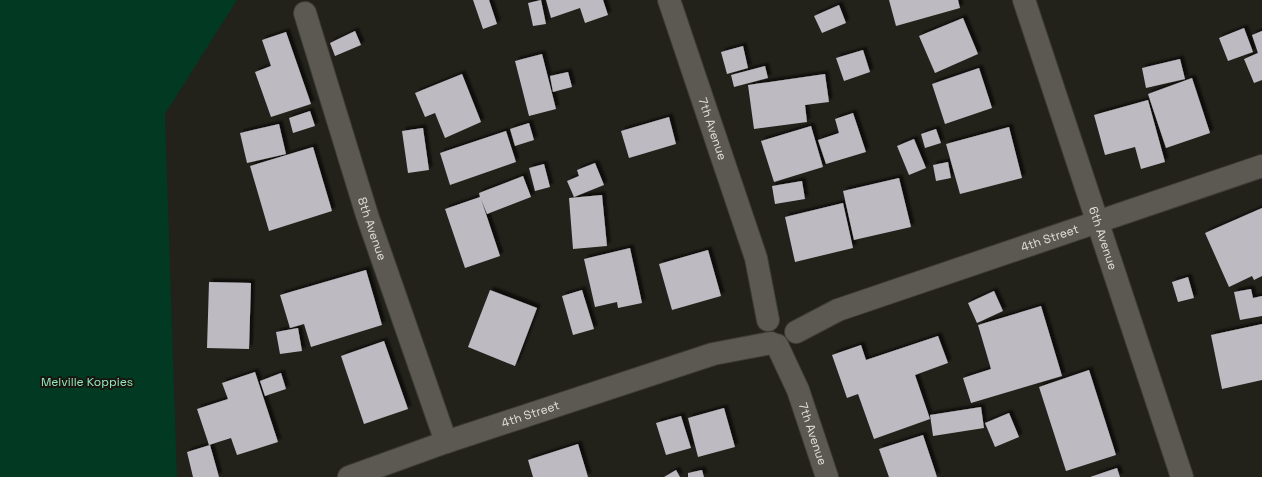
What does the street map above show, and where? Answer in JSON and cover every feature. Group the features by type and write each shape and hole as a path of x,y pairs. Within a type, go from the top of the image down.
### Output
{"street":[{"name":"7th Avenue","path":"669,0 780,330 827,477"},
{"name":"6th Avenue","path":"1024,0 1182,477"},
{"name":"8th Avenue","path":"305,13 367,215 446,442"},
{"name":"4th Street","path":"349,477 446,442 713,354 1262,166"}],"green space":[{"name":"Melville Koppies","path":"0,0 237,0 165,114 177,477 0,477"}],"building":[{"path":"473,0 489,0 497,24 483,29"},
{"path":"541,0 546,24 533,26 528,3"},
{"path":"546,0 603,0 608,15 585,23 580,8 551,18"},
{"path":"889,0 958,0 960,8 896,26"},
{"path":"839,5 846,23 822,33 814,16"},
{"path":"963,18 978,54 935,73 919,36"},
{"path":"1244,28 1253,52 1228,61 1219,38"},
{"path":"355,31 361,45 335,56 330,43"},
{"path":"1262,31 1262,80 1254,83 1244,59 1258,53 1252,35"},
{"path":"286,32 311,104 271,117 255,72 271,66 262,40"},
{"path":"743,46 748,68 727,74 721,52"},
{"path":"863,50 870,72 844,81 836,58"},
{"path":"542,54 556,109 529,116 515,61"},
{"path":"1180,59 1185,79 1146,88 1142,68"},
{"path":"765,66 768,78 734,87 731,75"},
{"path":"979,68 992,108 945,124 932,84"},
{"path":"568,72 572,87 553,92 550,76"},
{"path":"462,74 481,122 445,138 435,113 425,117 415,93"},
{"path":"825,74 829,102 805,105 807,122 754,129 748,85"},
{"path":"1192,78 1210,133 1166,148 1148,94"},
{"path":"1148,100 1165,162 1141,169 1135,147 1105,155 1094,115"},
{"path":"310,111 315,126 293,133 289,118"},
{"path":"853,113 866,152 826,164 818,140 839,133 835,119"},
{"path":"669,117 676,144 629,158 621,131"},
{"path":"529,123 534,140 515,146 510,129"},
{"path":"279,124 286,154 247,163 240,133"},
{"path":"811,126 823,167 774,182 761,141"},
{"path":"1009,127 1022,178 960,194 946,144"},
{"path":"423,128 429,170 408,173 402,131"},
{"path":"936,129 941,143 925,148 921,134"},
{"path":"506,131 516,162 450,185 440,153"},
{"path":"914,139 926,168 909,175 897,146"},
{"path":"313,147 332,211 269,231 250,166"},
{"path":"948,162 951,178 936,181 933,165"},
{"path":"595,163 604,185 574,197 567,181 579,176 577,170"},
{"path":"544,164 550,187 535,191 529,168"},
{"path":"523,176 531,197 487,214 481,199 500,256 465,268 445,209 480,197 479,193"},
{"path":"899,178 911,227 854,240 843,191"},
{"path":"802,181 805,199 775,204 772,186"},
{"path":"602,195 607,246 573,249 569,198"},
{"path":"843,203 853,248 795,262 785,217"},
{"path":"1262,208 1262,276 1254,280 1252,276 1229,287 1205,233"},
{"path":"630,248 642,303 618,308 617,302 595,307 584,259"},
{"path":"708,250 721,296 672,310 659,264"},
{"path":"366,270 382,325 311,347 304,324 290,328 280,295"},
{"path":"1188,277 1194,298 1178,302 1172,282"},
{"path":"209,282 251,283 249,349 207,348"},
{"path":"1251,289 1253,298 1262,296 1262,316 1240,320 1234,292"},
{"path":"490,290 537,308 515,366 468,347"},
{"path":"582,290 594,329 573,335 562,296"},
{"path":"994,291 1003,311 977,323 968,303"},
{"path":"1041,306 1062,376 971,403 963,378 991,369 978,325"},
{"path":"1262,324 1262,380 1222,389 1211,335"},
{"path":"298,328 302,351 280,354 276,332"},
{"path":"938,336 948,363 915,375 930,419 874,439 858,394 847,398 832,355 861,345 866,360"},
{"path":"384,341 408,409 364,424 341,356"},
{"path":"1089,370 1116,455 1066,471 1039,387"},
{"path":"255,372 278,442 237,455 231,438 209,445 197,409 228,399 222,383"},
{"path":"281,373 286,389 265,396 260,381"},
{"path":"981,407 984,428 933,436 930,415"},
{"path":"724,408 735,447 698,457 688,418"},
{"path":"1009,413 1019,437 995,447 985,423"},
{"path":"681,416 691,448 666,455 656,423"},
{"path":"923,435 937,477 889,477 879,449"},
{"path":"578,444 588,477 533,477 528,460"},
{"path":"210,445 219,477 193,477 187,452"},
{"path":"1117,468 1120,477 1090,477"},
{"path":"676,470 680,477 664,477"},
{"path":"702,470 704,477 688,477 688,473"}]}
